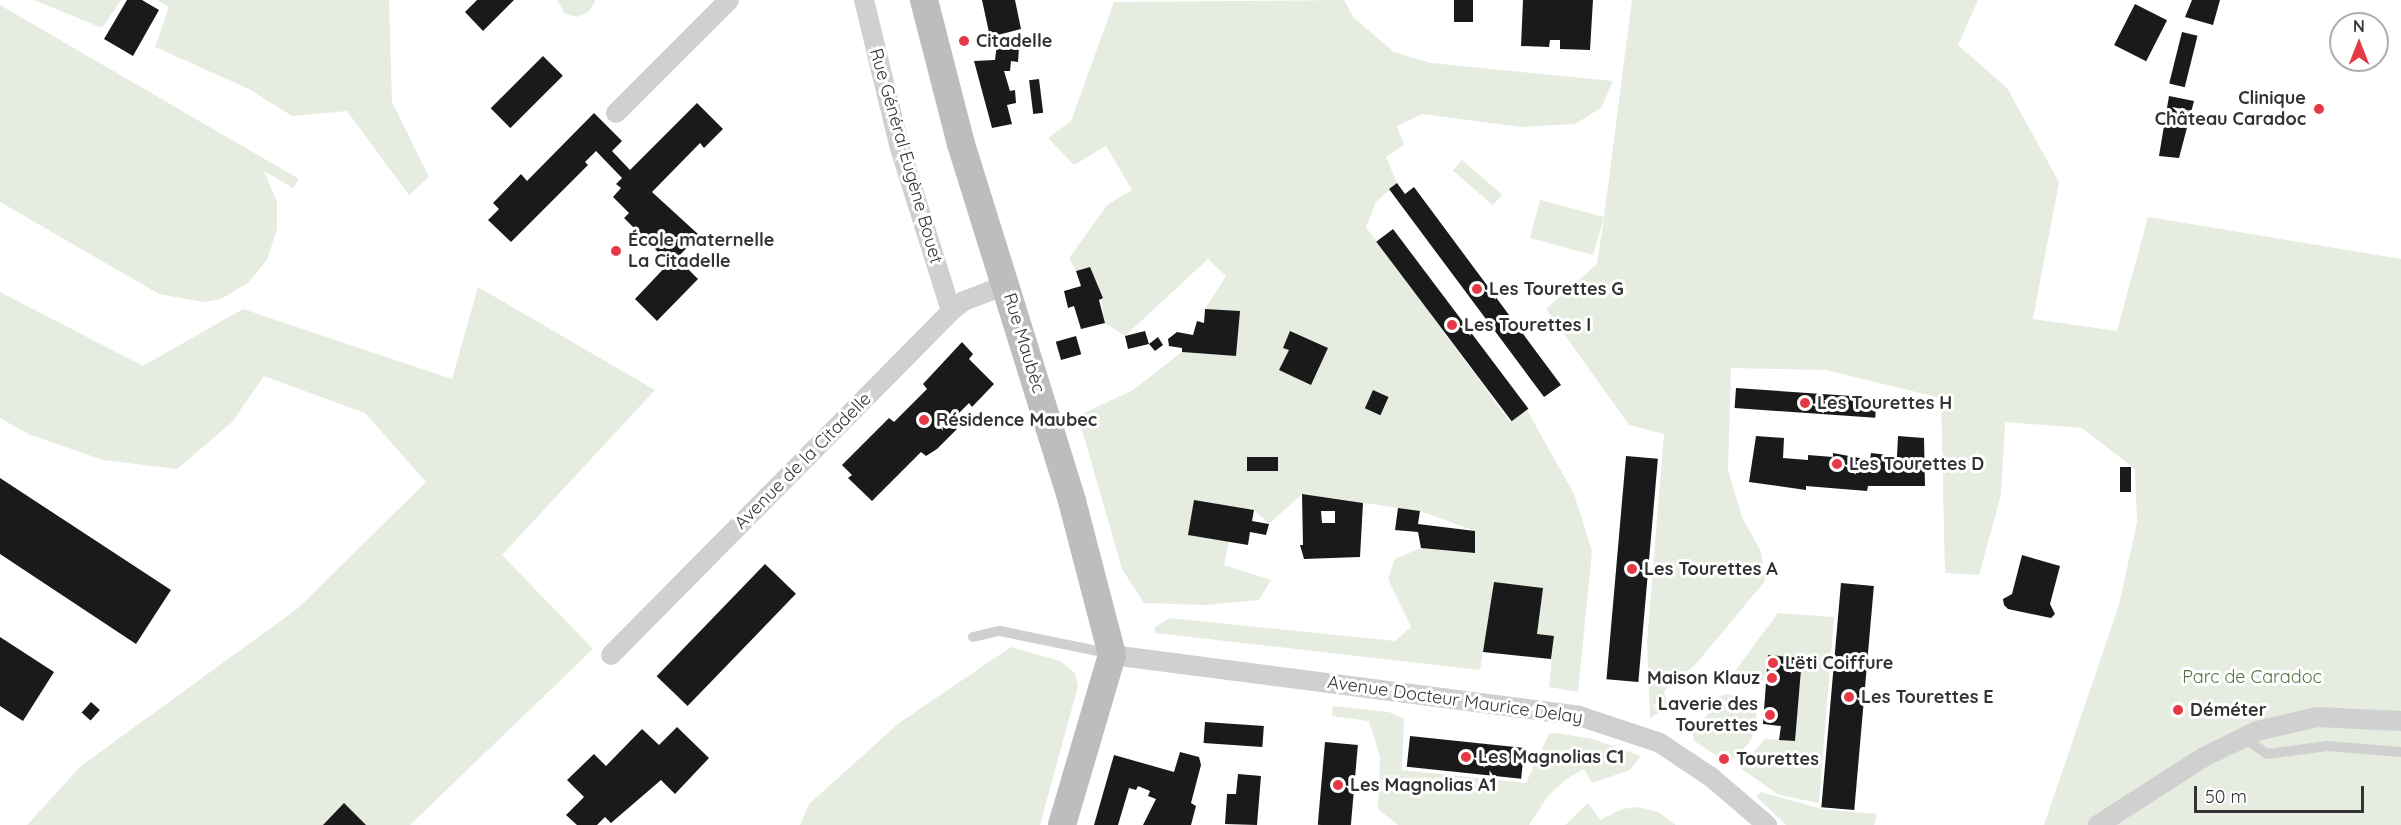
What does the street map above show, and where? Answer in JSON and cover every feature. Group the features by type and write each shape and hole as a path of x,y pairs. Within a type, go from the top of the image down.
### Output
{"main road":[{"name":"Rue Maubèc","path":"924,0 961,144 1072,501 1112,655"},
{"path":"1062,825 1112,655"}],"street":[{"path":"616,113 729,0"},
{"name":"Rue Général Eugène Bouet","path":"864,0 900,145 951,311"},
{"name":"Avenue de la Citadelle","path":"610,655 951,311 964,301 1006,285"},
{"name":"Avenue Docteur Maurice Delay","path":"1112,655 1579,716 1660,743 1711,777 1767,825"},
{"path":"2098,825 2204,757 2243,737 2282,723 2317,717 2401,721"}],"lane":[{"path":"973,637 1000,632 1112,655"},
{"path":"2243,737 2267,754 2327,746 2401,752"}],"green space":[{"path":"34,0 121,0 102,28"},
{"path":"157,0 389,0 392,102 429,177 409,195 347,111 292,116 249,89 155,47 169,7"},
{"path":"557,0 594,0 595,2 588,12 577,17 565,14"},
{"path":"1344,0 1354,18 1394,52 1431,63 1613,81 1601,108 1575,124 1521,127 1422,114 1397,126 1404,145 1386,157 1397,183 1376,202 1366,227 1510,422 1527,410 1574,494 1592,551 1578,692 1549,687 1554,637 1537,634 1483,652 1480,670 1155,633 1155,627 1170,618 1395,641 1411,627 1388,579 1395,559 1421,548 1475,553 1475,531 1420,511 1302,494 1269,524 1254,510 1194,500 1229,542 1224,565 1271,580 1259,600 1205,605 1144,603 1122,569 1078,416 1133,390 1182,352 1236,356 1239,311 1205,309 1226,276 1208,259 1125,336 1105,323 1098,283 1095,283 1089,267 1076,271 1069,258 1107,205 1132,190 1106,146 1074,165 1048,138 1071,121 1114,2"},
{"name":"Parc de Caradoc","path":"1632,0 1978,0 1958,45 2007,88 2059,182 2033,319 2117,331 2148,217 2401,259 2401,825 2044,825 2119,605 2137,522 2135,469 2082,428 2005,422 2001,495 1979,575 1945,573 1941,398 1826,370 1731,368 1728,470 1742,517 1761,552 1765,581 1696,664 1664,691 1668,707 1650,718 1647,642 1664,434 1629,425 1546,309 1597,264 1604,218 1593,255 1530,238 1540,200 1604,217"},
{"path":"0,5 299,179 293,188 264,171 277,202 277,229 267,260 248,283 221,299 204,302 159,294 0,202"},
{"path":"1462,160 1502,195 1493,205 1453,171"},
{"path":"478,287 655,390 502,555 593,649 410,825 27,825 81,766 297,609 426,482 365,413 264,376 232,422 177,469 103,460 28,434 0,418 0,292 143,366 243,309 452,379"},
{"path":"1778,613 1834,617 1819,803 1779,795 1740,768 1765,739 1795,741 1802,658 1769,655 1766,681 1732,675"},
{"path":"1011,647 1060,661 1075,673 1078,686 1040,825 800,825 809,804 899,723"},
{"path":"1726,694 1757,700 1756,727 1750,742 1729,764 1694,741 1690,719 1697,725 1708,714 1704,707 1709,700"},
{"path":"1333,706 1389,712 1404,719 1402,770 1526,783 1549,734 1555,733 1593,739 1641,756 1630,770 1592,783 1584,769 1565,780 1548,796 1529,825 1398,825 1378,809 1380,757 1369,721 1332,716"},
{"path":"1761,792 1822,809 1877,814 1874,825 1786,825 1756,796"},
{"path":"1588,803 1600,820 1622,809 1638,807 1658,812 1676,825 1565,825"}],"building":[{"path":"127,0 142,0 159,10 133,56 104,39"},
{"path":"477,0 514,0 483,31 465,12"},
{"path":"982,0 1015,0 1021,29 990,37"},
{"path":"1454,0 1473,0 1473,22 1454,22"},
{"path":"1523,0 1593,0 1590,50 1560,49 1560,40 1550,40 1549,47 1521,46"},
{"path":"2192,0 2220,0 2213,25 2185,17"},
{"path":"2135,4 2167,20 2146,61 2114,45"},
{"path":"2182,32 2198,36 2185,87 2169,83"},
{"path":"997,44 1019,47 1018,62 1011,61 1010,71 1004,71 1010,91 1015,90 1016,103 1007,105 1012,124 992,128 974,61 995,60"},
{"path":"543,56 563,76 510,128 491,108"},
{"path":"1039,79 1043,113 1033,114 1029,80"},
{"path":"2169,96 2194,101 2179,158 2159,156"},
{"path":"697,103 723,129 704,148 700,143 652,192 699,235 677,258 698,279 657,321 635,299 669,263 624,218 629,213 613,197 621,188 616,184 622,178 596,151 585,162 588,165 511,242 488,220 499,209 493,203 521,174 527,181 594,113 622,141 612,151 630,170"},
{"name":"Les Tourettes G","path":"1397,183 1405,194 1414,187 1561,385 1544,397 1389,189"},
{"name":"Les Tourettes I","path":"1393,229 1528,409 1512,421 1376,242"},
{"path":"1090,267 1103,298 1099,300 1105,323 1081,329 1074,306 1068,308 1064,291 1081,286 1076,271"},
{"path":"1205,309 1240,311 1236,356 1182,352 1182,348 1169,346 1168,339 1177,332 1193,335 1197,321 1204,323"},
{"path":"1145,331 1149,344 1128,349 1125,336"},
{"path":"1290,331 1328,348 1311,385 1279,370 1289,350 1283,348"},
{"path":"1076,336 1081,354 1061,360 1056,342"},
{"path":"1158,337 1163,345 1155,351 1149,344"},
{"name":"Résidence Maubec","path":"962,342 973,354 969,359 994,384 972,407 969,403 956,416 961,420 956,430 937,449 926,456 921,452 872,501 848,478 852,475 842,465 889,418 894,422 927,389 923,384"},
{"name":"Les Tourettes H","path":"1736,388 1877,398 1875,418 1735,408"},
{"path":"1373,390 1389,397 1380,415 1365,408"},
{"name":"Les Tourettes D","path":"1756,436 1784,438 1783,458 1808,460 1808,455 1833,457 1833,453 1870,460 1871,453 1897,456 1898,436 1924,438 1925,486 1868,486 1867,491 1806,486 1806,490 1749,482"},
{"name":"Les Tourettes A","path":"1626,456 1658,459 1638,682 1606,679"},
{"path":"1247,457 1278,457 1278,471 1247,471"},
{"path":"2120,467 2131,467 2131,492 2120,492"},
{"path":"0,478 171,590 136,644 0,554"},
{"path":"1302,494 1363,503 1360,557 1304,559 1300,545 1303,545","holes":["1321,511 1335,511 1335,523 1322,523"]},
{"path":"1194,500 1254,510 1252,521 1269,524 1266,535 1250,532 1248,545 1188,535"},
{"path":"1398,508 1420,511 1418,524 1475,531 1475,553 1421,548 1418,532 1395,530"},
{"path":"2022,555 2060,566 2050,604 2055,614 2051,618 2008,609 2004,605 2003,599 2012,594"},
{"path":"765,564 796,594 688,706 657,676"},
{"path":"1494,582 1543,588 1537,634 1554,636 1551,659 1483,652"},
{"name":"Les Tourettes E","path":"1841,583 1874,586 1854,810 1821,807"},
{"path":"0,637 54,672 23,721 0,706"},
{"path":"1768,655 1802,658 1795,741 1779,740 1781,726 1763,724"},
{"path":"91,702 100,710 91,720 82,712"},
{"path":"1205,722 1264,726 1262,747 1204,743"},
{"path":"677,727 709,758 675,794 661,780 611,823 605,817 597,825 577,825 566,815 584,797 567,780 594,754 606,766 642,729 659,745"},
{"name":"Les Magnolias C1","path":"1410,736 1524,748 1521,779 1407,767"},
{"name":"Les Magnolias A1","path":"1325,742 1358,745 1351,825 1318,825"},
{"path":"1180,752 1199,757 1201,765 1191,803 1196,806 1191,825 1143,825 1156,799 1148,796 1150,791 1138,786 1136,790 1129,788 1118,825 1094,825 1114,755 1174,772"},
{"path":"1238,774 1261,776 1257,825 1225,824 1227,794 1236,794"},
{"path":"344,803 366,825 323,825"}],"place":[{"name":"Citadelle","path":"964,41"},
{"name":"Clinique Château Caradoc","path":"2319,109"},
{"name":"École maternelle La Citadelle","path":"616,251"},
{"name":"Les Tourettes G","path":"1477,289"},
{"name":"Les Tourettes I","path":"1452,325"},
{"name":"Les Tourettes H","path":"1805,403"},
{"name":"Résidence Maubec","path":"924,420"},
{"name":"Les Tourettes D","path":"1837,464"},
{"name":"Les Tourettes A","path":"1632,569"},
{"name":"Lëti Coiffure","path":"1773,663"},
{"name":"Maison Klauz","path":"1772,678"},
{"name":"Les Tourettes E","path":"1849,697"},
{"name":"Déméter","path":"2178,710"},
{"name":"Laverie des Tourettes","path":"1770,715"},
{"name":"Les Magnolias C1","path":"1466,757"},
{"name":"Tourettes","path":"1724,759"},
{"name":"Les Magnolias A1","path":"1338,785"}]}
